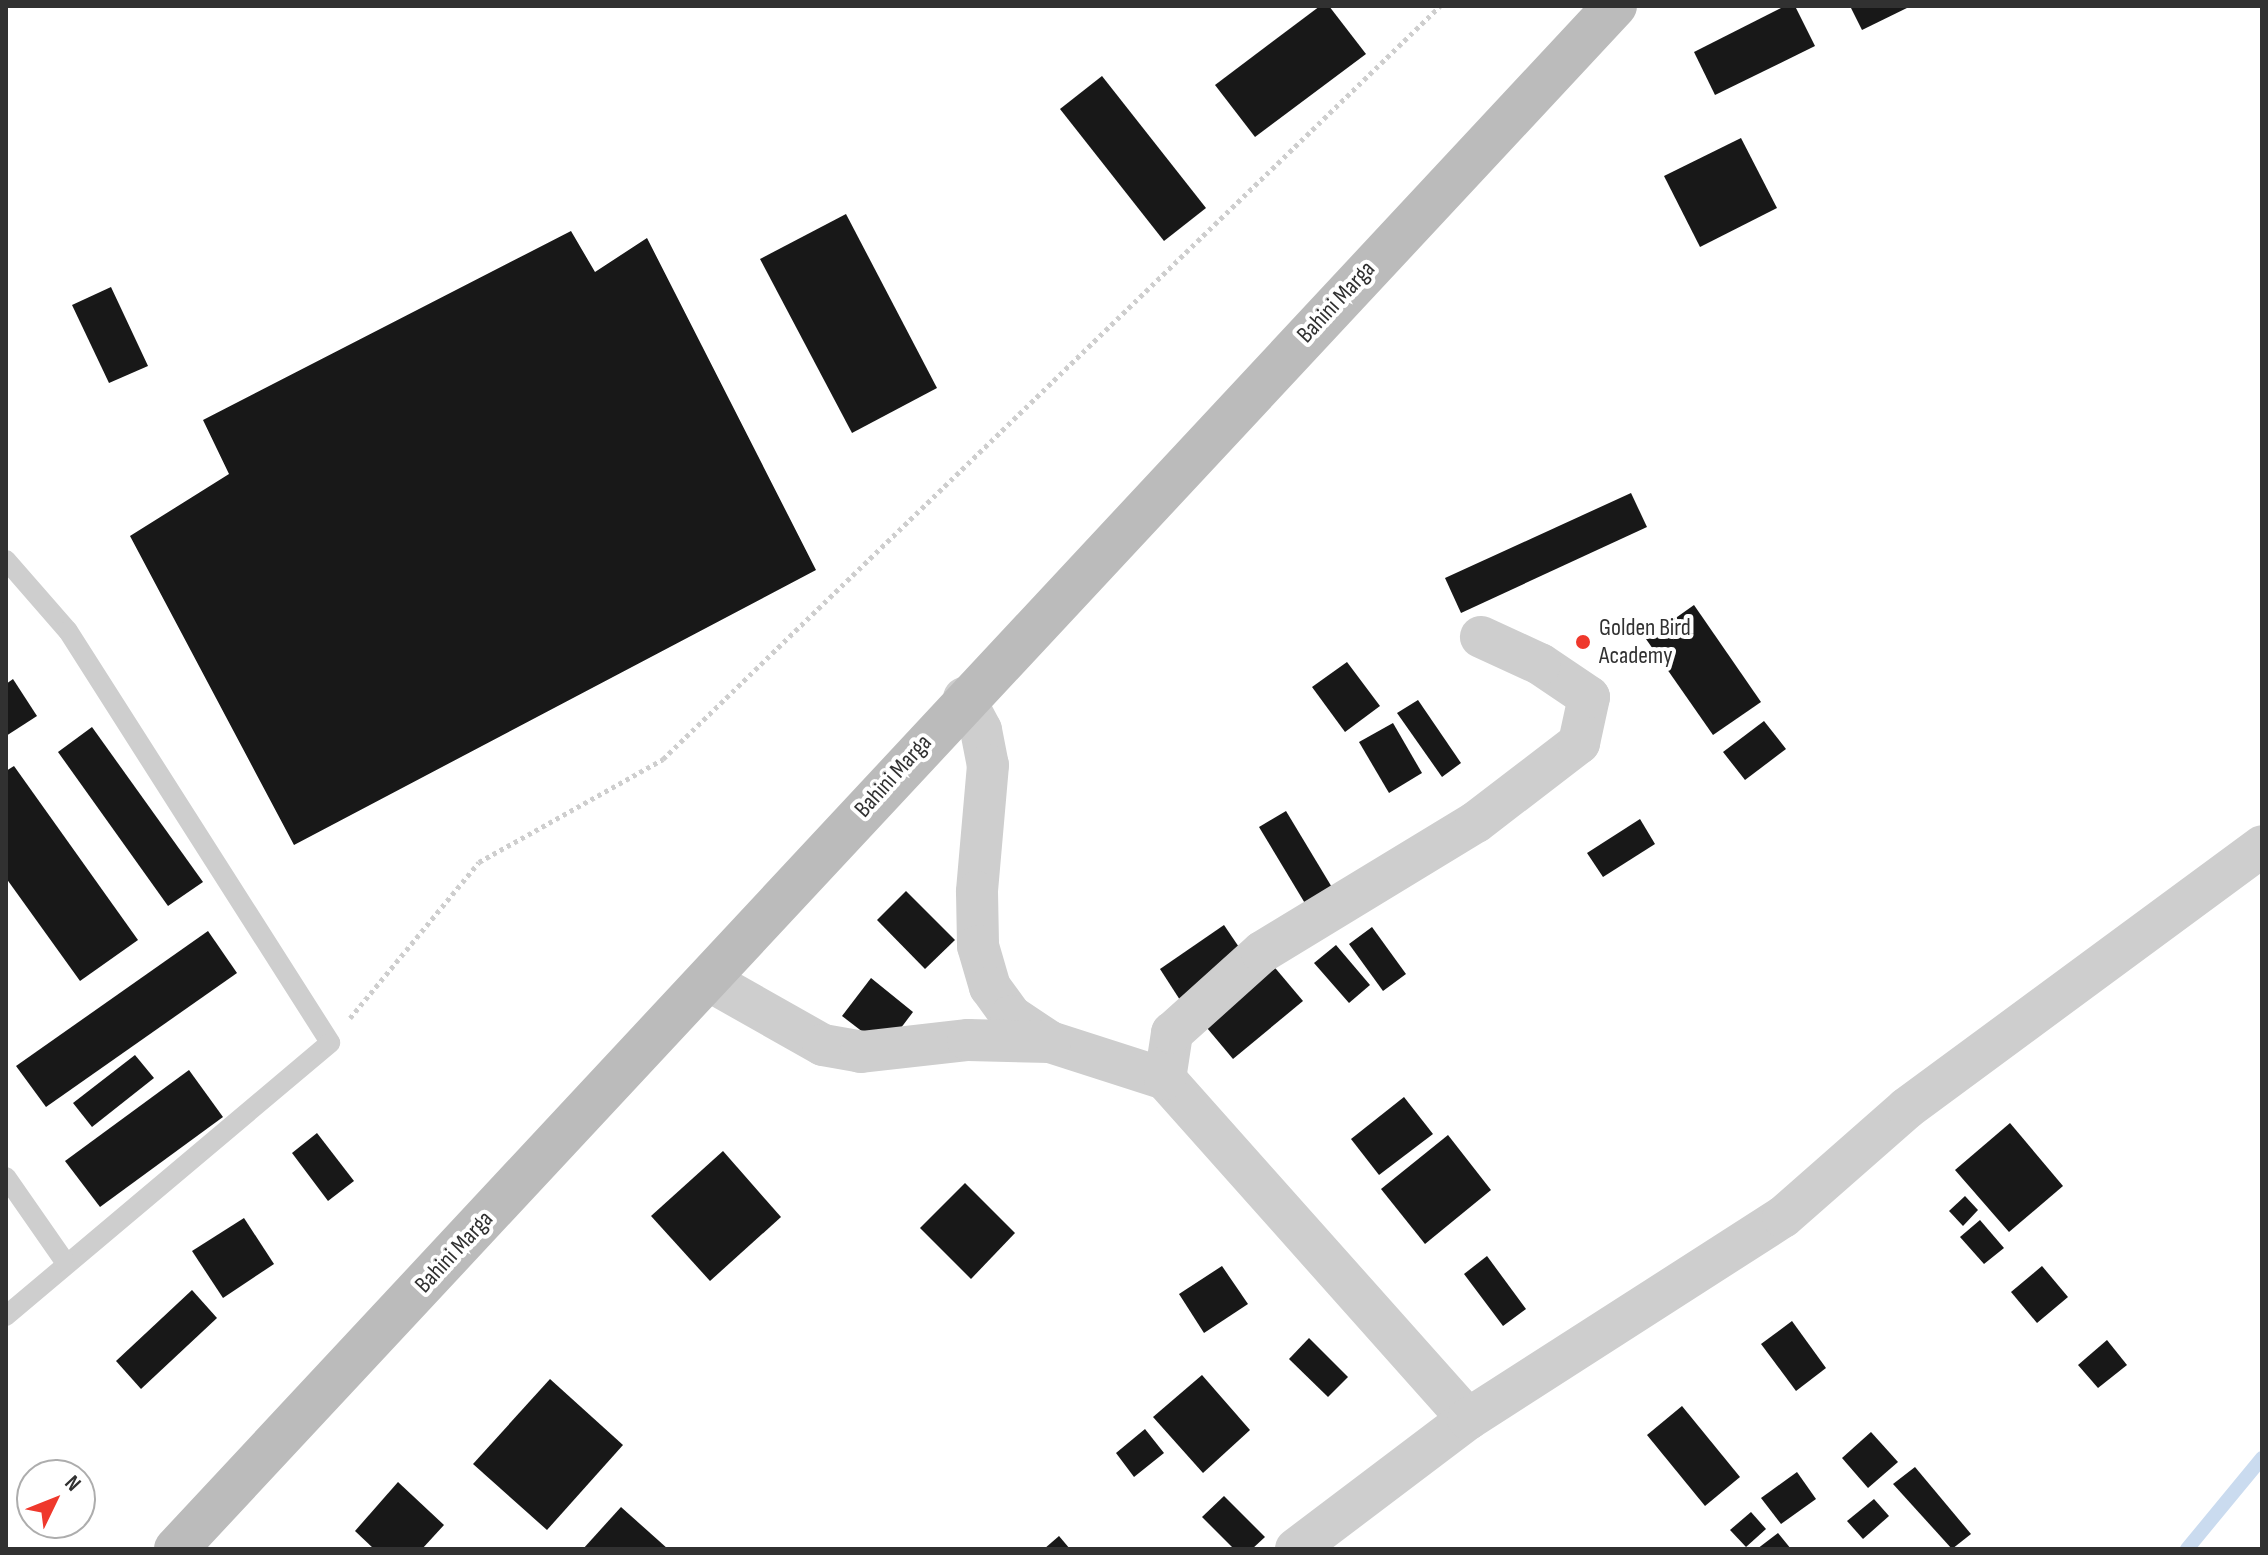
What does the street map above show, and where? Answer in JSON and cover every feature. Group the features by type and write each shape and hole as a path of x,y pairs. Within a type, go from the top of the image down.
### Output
{"street":[{"name":"Bahini Marga","path":"176,1549 708,980 964,698 1615,6"},
{"path":"1165,1079 1172,1033 1262,952 1476,822 1579,743 1589,697 1540,664 1481,637"},
{"path":"964,698 981,730 988,765 978,946 990,987 1011,1016 1050,1042 1165,1079 1468,1419"},
{"path":"1296,1549 1468,1419 1783,1217 1907,1108 2262,846"},
{"path":"708,980 823,1045 861,1052 968,1040 1050,1042"}],"lane":[{"path":"6,560 68,631 330,1043 65,1262 6,1316"},
{"path":"6,1177 65,1262"}],"path":[{"path":"330,1043 479,862 663,759 1440,6"}],"building":[{"path":"1320,6 1329,6 1366,54 1255,137 1215,85"},
{"path":"1785,6 1795,6 1815,46 1715,95 1694,52"},
{"path":"1850,6 1911,6 1862,30"},
{"path":"1102,76 1206,208 1164,241 1060,109"},
{"path":"1741,138 1777,208 1700,247 1664,176"},
{"path":"846,214 937,388 852,433 760,259"},
{"path":"571,231 595,272 647,238 816,570 294,845 130,536 229,474 203,420"},
{"path":"111,287 148,366 109,383 72,305"},
{"path":"1631,493 1647,527 1461,613 1445,578"},
{"path":"1694,605 1761,702 1713,735 1646,639"},
{"path":"1347,662 1380,706 1345,732 1312,687"},
{"path":"13,679 37,716 6,736 6,684"},
{"path":"1418,700 1461,763 1442,777 1397,713"},
{"path":"1764,721 1786,749 1745,780 1723,752"},
{"path":"1393,723 1422,773 1389,793 1359,742"},
{"path":"92,727 203,882 168,906 58,752"},
{"path":"14,766 138,940 80,981 6,878 6,771"},
{"path":"1286,811 1333,889 1306,905 1259,827"},
{"path":"1640,819 1655,844 1603,877 1587,853"},
{"path":"906,891 955,940 925,969 877,920"},
{"path":"1224,925 1245,956 1180,1000 1160,969"},
{"path":"1372,927 1406,974 1383,991 1349,944"},
{"path":"208,931 237,973 46,1107 16,1066"},
{"path":"1336,945 1370,985 1349,1003 1314,963"},
{"path":"1271,963 1303,1001 1233,1059 1202,1022"},
{"path":"871,978 913,1012 885,1049 842,1016"},
{"path":"135,1055 154,1078 92,1127 73,1103"},
{"path":"189,1070 223,1117 100,1207 65,1161"},
{"path":"1404,1097 1433,1134 1379,1175 1351,1139"},
{"path":"2010,1123 2063,1186 2009,1232 1955,1170"},
{"path":"317,1133 354,1181 328,1201 292,1153"},
{"path":"1448,1135 1491,1190 1425,1244 1381,1189"},
{"path":"723,1151 781,1217 710,1281 651,1216"},
{"path":"965,1183 1015,1233 971,1279 920,1228"},
{"path":"1965,1196 1978,1210 1963,1226 1949,1211"},
{"path":"244,1218 274,1264 223,1298 192,1251"},
{"path":"1980,1220 2004,1248 1984,1264 1960,1237"},
{"path":"1487,1256 1526,1309 1503,1326 1464,1274"},
{"path":"1222,1266 1248,1304 1204,1333 1179,1294"},
{"path":"2042,1266 2068,1297 2037,1323 2011,1292"},
{"path":"192,1290 217,1318 141,1389 116,1361"},
{"path":"1792,1321 1826,1368 1796,1391 1761,1344"},
{"path":"1309,1338 1348,1377 1328,1397 1289,1359"},
{"path":"2107,1340 2127,1365 2098,1388 2078,1365"},
{"path":"1202,1375 1250,1430 1203,1473 1153,1417"},
{"path":"550,1379 623,1445 547,1530 473,1464"},
{"path":"1682,1406 1740,1477 1705,1506 1647,1435"},
{"path":"1145,1429 1164,1453 1134,1477 1116,1453"},
{"path":"1871,1432 1898,1462 1868,1488 1842,1458"},
{"path":"1915,1467 1971,1534 1952,1549 1893,1484"},
{"path":"1797,1472 1816,1499 1781,1524 1761,1498"},
{"path":"398,1482 444,1525 422,1549 374,1549 355,1531"},
{"path":"1224,1496 1265,1537 1252,1549 1234,1549 1202,1517"},
{"path":"1874,1499 1889,1516 1863,1539 1847,1521"},
{"path":"621,1507 668,1549 583,1549"},
{"path":"1751,1512 1766,1529 1746,1547 1730,1530"},
{"path":"1778,1533 1791,1549 1757,1549"},
{"path":"1059,1536 1070,1549 1044,1549"}],"waterway":[{"path":"2187,1549 2262,1458"}],"place":[{"name":"Golden Bird Academy","path":"1583,642"}]}
